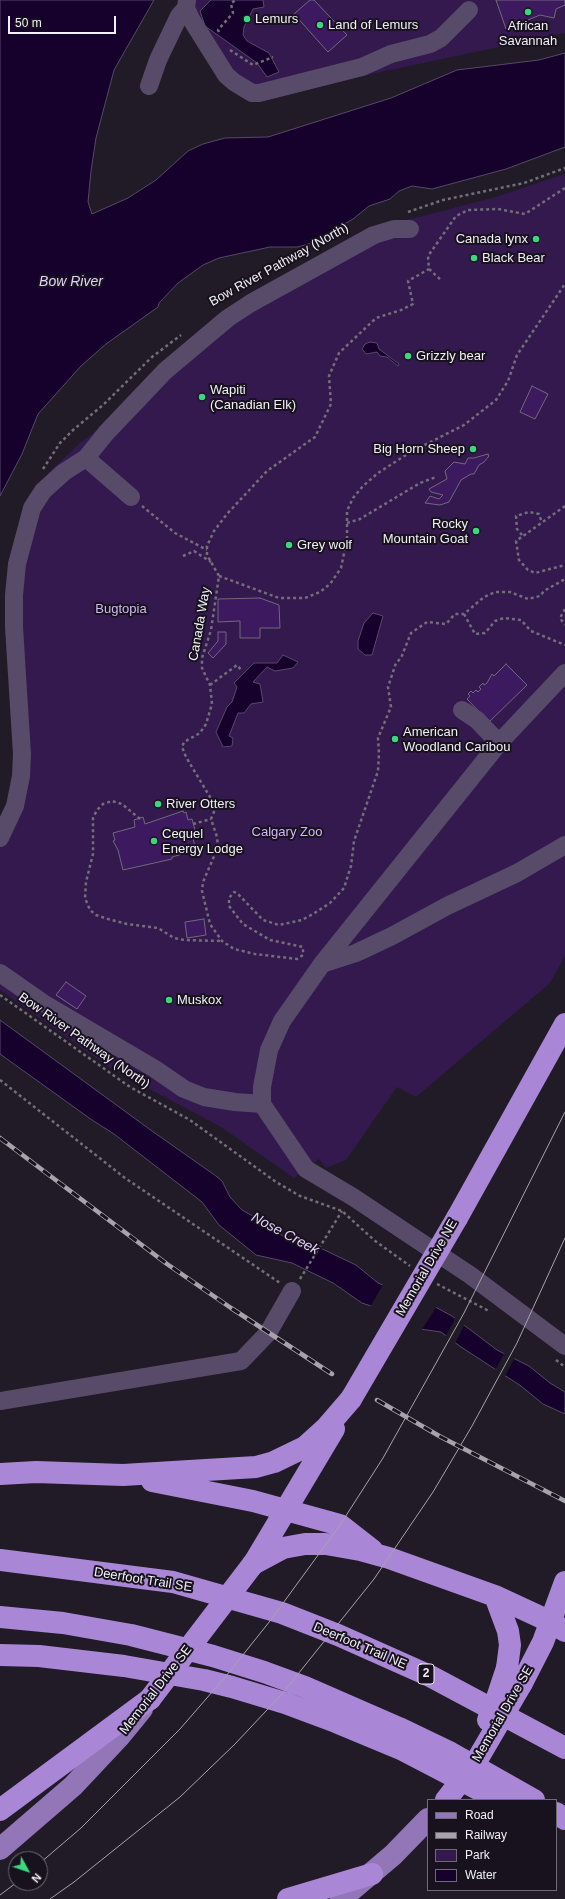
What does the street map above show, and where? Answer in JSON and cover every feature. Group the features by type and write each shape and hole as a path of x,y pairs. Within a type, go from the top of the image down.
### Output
{"highway":[{"name":"Memorial Drive NE","path":"287,1510 456,1218 565,1024"},
{"path":"0,1474 36,1472 123,1476 256,1467 274,1462 305,1447 326,1428 351,1400"},
{"path":"123,1476 212,1492 287,1510 340,1526 378,1555"},
{"name":"Memorial Drive SE","path":"150,1699 253,1564 287,1510"},
{"path":"253,1564 283,1548 305,1544 326,1544 378,1555 494,1596 558,1626 565,1582"},
{"name":"Deerfoot Trail SE","path":"0,1560 173,1582 282,1614"},
{"path":"477,1760 482,1732 495,1704 507,1668 510,1645 508,1631 494,1596"},
{"name":"Deerfoot Trail NE","path":"282,1614 338,1635 430,1676 565,1748"},
{"path":"0,1617 63,1623 131,1635 205,1654 264,1672 305,1687 399,1728 451,1753 532,1799"},
{"name":"Memorial Drive SE","path":"447,1799 477,1760 558,1626"},
{"path":"0,1655 39,1656 124,1666 204,1680 232,1687 300,1708 401,1749 498,1799"},
{"path":"0,1810 150,1699"},
{"path":"288,1899 372,1874"}],"main road":[{"name":"Memorial Drive SE","path":"0,1849 73,1786 119,1737 150,1699"},
{"path":"341,1899 372,1874 427,1820"}],"lane":[{"path":"186,4 191,19 226,75 244,89 252,93 259,93 362,67 391,54 430,44 441,38 469,10"},
{"path":"149,86 170,34 186,4"},
{"path":"0,838 16,806 22,776 14,627 14,595 18,557 32,508 43,490 64,472 86,458 106,433 165,371 228,318 251,303 374,235 394,229 408,221"},
{"path":"86,458 131,497"},
{"path":"559,1352 470,1275 366,1205 306,1169 262,1104 262,1087 269,1050 282,1022 322,964 499,743 565,673"},
{"path":"462,710 477,720 499,743"},
{"path":"322,964 356,953 392,936 446,906 518,873 565,845"},
{"path":"0,973 43,1003 155,1069 184,1089 204,1097 235,1102 262,1104"},
{"path":"0,1401 241,1361 268,1333 292,1291"}],"path":[{"path":"221,35 218,30 233,13 231,4 235,0"},
{"path":"225,47 253,65 273,57"},
{"path":"408,221 443,200 524,183 565,168"},
{"path":"442,281 429,269 428,256 456,216 468,210 498,209 525,214 565,188"},
{"path":"131,497 175,532 207,550 207,546 214,531 227,514 266,471 315,436 331,404 329,376 339,353 376,318 401,310 413,304 408,281 429,269"},
{"path":"219,576 280,598 305,598 320,592 336,577 341,568 347,539 347,511 353,498 363,486 378,473 409,453 464,426 496,400 508,381 517,356 565,284"},
{"path":"42,472 49,457 73,430 103,405 152,357 185,331"},
{"path":"347,523 360,519 420,483 436,477"},
{"path":"565,506 542,523 522,535 516,541 516,551 519,560 528,570 535,573 565,565"},
{"path":"522,535 517,529 516,516 529,512 539,514 542,523"},
{"name":"Canada Way","path":"207,550 219,576 211,630 202,658 202,668 210,685 212,704 206,724 200,733 184,742 182,747 186,757 216,806 211,819 217,837 218,847 203,882 202,891 210,924 222,941 234,949 255,954 297,959 303,955 302,947 270,940 243,924 229,906 229,898 234,892 237,893 247,906 263,920 279,925 302,920 313,914 330,903 344,888 351,866 354,841 378,771 378,738 391,706 388,687 396,663 401,658 411,634 427,622 446,624 455,614 464,614 484,597 495,592 510,592 528,599 540,596 544,591 565,579"},
{"path":"183,556 194,551 212,562"},
{"path":"565,609 560,618 565,625"},
{"path":"464,614 475,634 485,633 495,621 504,618 521,620 531,631 565,645"},
{"path":"210,685 237,665 242,670"},
{"path":"140,819 122,804 112,801 103,804 97,810 94,818 93,854 86,882 85,898 90,910 96,915 114,921 158,928 174,938 184,940 222,941"},
{"path":"193,824 211,819"},
{"name":"Bow River Pathway (North)","path":"0,995 130,1087 190,1120 276,1182 300,1196 342,1212"},
{"path":"0,1080 125,1178 292,1291 342,1212 374,1240 412,1267"},
{"path":"432,1281 445,1290 491,1312"},
{"path":"559,1352 565,1367"}],"green space":[{"path":"181,0 565,0 565,33 253,99"},
{"name":"Calgary Zoo","path":"565,174 565,956 550,983 416,1097 397,1087 346,1160 326,1168 319,1159 294,1178 221,1127 110,1068 0,990 0,824 14,787 13,744 28,504 48,473 80,443 113,418 211,322 245,296 376,228 496,197"}],"water":[{"name":"Bow River","path":"0,0 154,0 114,70 96,138 88,202 92,214 128,198 156,180 188,151 203,144 225,138 268,137 391,98 457,70 539,60 565,53 565,147 506,169 432,189 412,186 399,191 390,199 369,206 353,219 311,243 298,247 270,247 219,258 203,265 178,283 159,303 158,307 106,344 81,366 38,414 22,454 0,496"},
{"path":"211,0 263,0 264,7 253,9 244,27 243,35 247,41 269,53 279,72 267,77 257,63 205,26 200,11"},
{"path":"370,342 377,343 379,349 399,364 398,366 387,357 380,356 377,352 366,354 362,349 365,344"},
{"path":"373,613 383,616 372,655 365,655 358,649 358,641 364,623"},
{"path":"283,655 298,662 293,668 275,671 267,667 253,682 260,684 263,702 251,704 244,713 238,713 229,736 233,738 232,746 223,747 216,732 227,707 232,702 237,687 234,683 254,663 277,663"},
{"path":"0,1020 216,1176 222,1181 230,1197 242,1210 267,1224 279,1234 293,1240 314,1245 356,1265 378,1283 426,1302 452,1316 497,1350 529,1366 550,1383 565,1392 565,1414 543,1404 521,1386 461,1347 441,1332 413,1328 374,1307 362,1303 333,1283 292,1263 256,1255 219,1225 202,1202 114,1134 0,1054"}],"pier":[{"path":"384,1283 437,1306 421,1331 399,1326 370,1307"},
{"path":"456,1317 465,1324 454,1345 445,1337"},
{"path":"505,1352 515,1357 504,1378 494,1372"}],"building":[{"name":"Land of Lemurs","path":"310,0 314,0 347,35 328,52 294,14"},
{"name":"African Savannah","path":"496,0 565,0 565,5 556,9 554,18 540,15 506,29"},
{"path":"532,386 548,394 535,419 520,412"},
{"path":"488,454 489,456 479,465 474,474 471,474 461,480 449,502 440,505 425,503 430,496 439,499 443,495 431,492 429,489 447,479 445,471 454,462 465,464 468,458"},
{"path":"260,598 279,605 280,628 260,628 260,638 240,638 240,621 218,622 218,599"},
{"path":"218,632 226,632 226,644 213,658 208,653 218,641"},
{"path":"506,664 527,685 489,722 467,699 470,696 468,694 471,691 473,693 476,690 478,692 481,689 479,687 483,683 484,685 487,683 492,674 494,676"},
{"name":"Cequel Energy Lodge","path":"183,811 184,813 186,812 188,820 192,819 195,830 191,831 196,850 172,857 172,859 123,870 118,850 113,841 115,840 113,833 135,827 134,820 143,817 145,824"},
{"path":"204,919 206,935 187,938 185,922"},
{"path":"66,982 86,996 77,1009 56,995"}],"tram line":[{"path":"48,1856 81,1828 180,1729 226,1676 270,1621 340,1525 383,1458 464,1313 565,1112"},
{"path":"50,1899 74,1882 180,1797 235,1744 282,1694 374,1579 433,1492 472,1426 517,1343 565,1238"},
{"path":"0,1895 8,1889"}],"railway":[{"path":"0,1138 167,1264 332,1374"},
{"path":"377,1400 441,1437 565,1501"}],"place":[{"name":"African Savannah","path":"528,12"},
{"name":"Lemurs","path":"247,19"},
{"name":"Land of Lemurs","path":"320,25"},
{"name":"Canada lynx","path":"536,239"},
{"name":"Black Bear","path":"474,258"},
{"name":"Grizzly bear","path":"408,356"},
{"name":"Wapiti (Canadian Elk)","path":"202,397"},
{"name":"Big Horn Sheep","path":"473,449"},
{"name":"Rocky Mountain Goat","path":"476,531"},
{"name":"Grey wolf","path":"289,545"},
{"name":"American Woodland Caribou","path":"395,739"},
{"name":"River Otters","path":"158,804"},
{"name":"Cequel Energy Lodge","path":"154,841"},
{"name":"Muskox","path":"169,1000"}],"park label":[{"name":"Bugtopia","path":"121,609"}],"water label":[{"name":"Nose Creek","path":"285,1234"}]}
